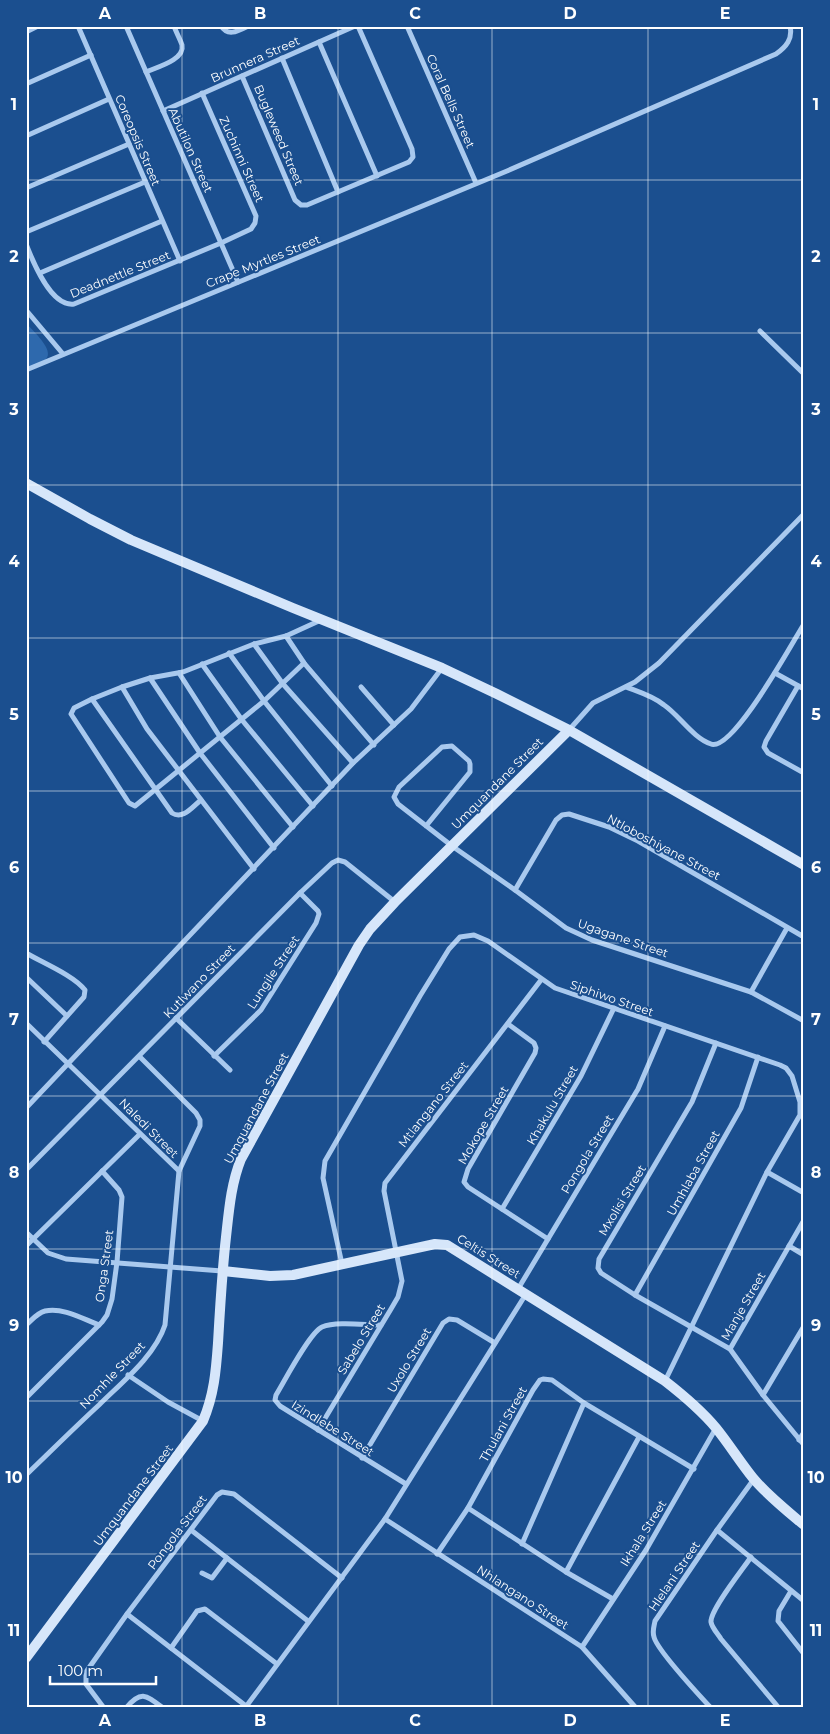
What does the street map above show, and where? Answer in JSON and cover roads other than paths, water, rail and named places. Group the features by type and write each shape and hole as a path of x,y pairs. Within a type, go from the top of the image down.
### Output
{"street":[{"path":"26,32 38,26"},
{"name":"Coreopsis Street","path":"78,26 180,261"},
{"name":"Abutilon Street","path":"126,26 238,282"},
{"path":"146,72 181,54 182,46 174,26"},
{"path":"221,26 229,33 248,26"},
{"name":"Brunnera Street","path":"163,111 354,26"},
{"name":"Bugleweed Street","path":"242,76 295,200 301,205 307,205 377,176 409,162 413,157 412,148 358,26"},
{"name":"Coral Bells Street","path":"407,26 476,183"},
{"name":"Crape Myrtles Street","path":"26,370 507,171 776,54 784,48 789,40 791,34 790,26"},
{"path":"319,42 377,176"},
{"path":"26,84 91,55"},
{"path":"282,58 338,192"},
{"name":"Zuchinni Street","path":"202,93 256,216 255,223 251,229 221,243"},
{"path":"26,136 109,99"},
{"path":"26,188 128,144"},
{"path":"26,232 145,182"},
{"path":"40,273 162,221"},
{"name":"Deadnettle Street","path":"26,244 44,282 67,305 74,304 221,243"},
{"path":"26,310 63,354"},
{"path":"760,331 804,374"},
{"path":"26,483 103,527 131,540 442,668 569,730 804,865"},
{"path":"569,730 592,703 643,677 659,663 804,514"},
{"path":"304,663 242,720 137,805 133,806 129,803 71,714 73,710 92,699 122,687 150,678 179,673 254,644 286,636 321,619"},
{"path":"626,687 655,698 700,737 708,743 716,744 722,742 734,731 775,673 803,628"},
{"path":"286,636 304,663 374,745"},
{"path":"254,644 283,684 353,763"},
{"path":"229,653 264,701 332,786"},
{"path":"202,664 242,720 313,806"},
{"path":"26,1108 353,763 420,699 442,668"},
{"path":"179,673 220,737 293,827"},
{"path":"775,673 804,689"},
{"path":"150,678 200,754 274,848"},
{"path":"798,686 766,741 764,748 768,753 804,773"},
{"path":"122,687 140,718 178,771 254,869"},
{"path":"361,687 394,725"},
{"path":"92,699 170,811 176,816 183,815 200,800"},
{"name":"Umquandane Street","path":"26,1658 203,1421 214,1390 230,1193 234,1175 359,945 370,929 395,902 569,730"},
{"name":"Ugagane Street","path":"426,826 470,772 469,761 452,746 442,747 399,787 394,799 398,804 426,826 452,846 576,934 751,992 804,1021"},
{"name":"Ntloboshiyane Street","path":"515,890 556,820 562,815 569,814 609,827 638,841 804,937"},
{"name":"Kutlwano Street","path":"26,1170 332,863 338,860 345,862 395,902"},
{"name":"Lungile Street","path":"214,1056 261,1010 316,923 318,911 300,893"},
{"path":"751,992 787,928"},
{"name":"Siphiwo Street","path":"342,1264 323,1178 325,1161 449,948 460,937 470,935 479,937 498,947 541,980 566,993 780,1065 790,1072 792,1076 801,1109 798,1119 767,1172 665,1381"},
{"path":"26,954 62,973 84,989 84,997 44,1042"},
{"path":"26,977 67,1016"},
{"name":"Mtlangano Street","path":"396,1253 384,1191 385,1183 541,980"},
{"name":"Khakulu Street","path":"502,1209 581,1076 614,1008"},
{"path":"176,1018 230,1070"},
{"name":"Naledi Street","path":"26,1023 179,1172 171,1268"},
{"name":"Mokope Street","path":"508,1024 534,1043 536,1053 468,1169 464,1182 468,1187 548,1239"},
{"name":"Pongola Street","path":"245,1707 385,1519 495,1343 548,1239 638,1089 664,1026"},
{"name":"Mxolisi Street","path":"716,1043 688,1109 599,1259 598,1268 601,1273 636,1295 730,1350"},
{"path":"140,1057 196,1113 200,1120 200,1126 179,1172"},
{"name":"Umhlaba Street","path":"636,1295 741,1108 758,1057"},
{"path":"26,1246 140,1134"},
{"name":"Onga Street","path":"26,1398 99,1326 107,1315 117,1262 122,1197 119,1190 102,1171"},
{"path":"767,1172 804,1193"},
{"name":"Manje Street","path":"804,1220 730,1350 763,1395 804,1445"},
{"name":"Celtis Street","path":"26,1232 48,1253 66,1259 283,1276 435,1244 448,1245 665,1381 691,1402 716,1428 754,1479 773,1499 804,1526"},
{"path":"789,1246 804,1255"},
{"name":"Sabelo Street","path":"318,1430 394,1303 401,1288 402,1282 396,1253"},
{"name":"Nomhle Street","path":"26,1475 148,1355 162,1334 165,1325 171,1268"},
{"path":"26,1325 39,1314 52,1310 71,1314 99,1326"},
{"name":"Uxolo Street","path":"362,1458 443,1323 449,1319 456,1320 495,1343"},
{"name":"Izindlebe Street","path":"381,1325 333,1324 320,1328 311,1338 276,1395 275,1400 280,1406 406,1484"},
{"path":"763,1395 804,1326"},
{"path":"128,1375 179,1410 203,1421"},
{"name":"Thulani Street","path":"437,1554 468,1508 540,1380 543,1379 552,1380 584,1403 694,1469"},
{"path":"522,1544 584,1403"},
{"name":"Ikhala Street","path":"582,1647 646,1550 716,1428"},
{"path":"799,1440 804,1432"},
{"path":"566,1572 639,1437"},
{"name":"Hlelani Street","path":"711,1708 661,1650 654,1637 653,1629 655,1621 754,1479"},
{"name":"Pongola Street","path":"104,1708 86,1684 85,1677 92,1663 217,1495 222,1492 234,1494 342,1578"},
{"path":"468,1508 566,1572 613,1599"},
{"name":"Nhlangano Street","path":"385,1519 582,1647 636,1708"},
{"path":"191,1530 308,1622"},
{"path":"717,1530 752,1557 804,1602"},
{"path":"752,1557 714,1610 711,1621 721,1639 779,1708"},
{"path":"202,1573 212,1578 227,1558"},
{"path":"791,1591 779,1611 778,1621 804,1654"},
{"path":"171,1648 197,1611 205,1609 277,1664"},
{"path":"128,1614 245,1707"},
{"path":"126,1708 138,1696 144,1696 149,1697 163,1708"}]}
